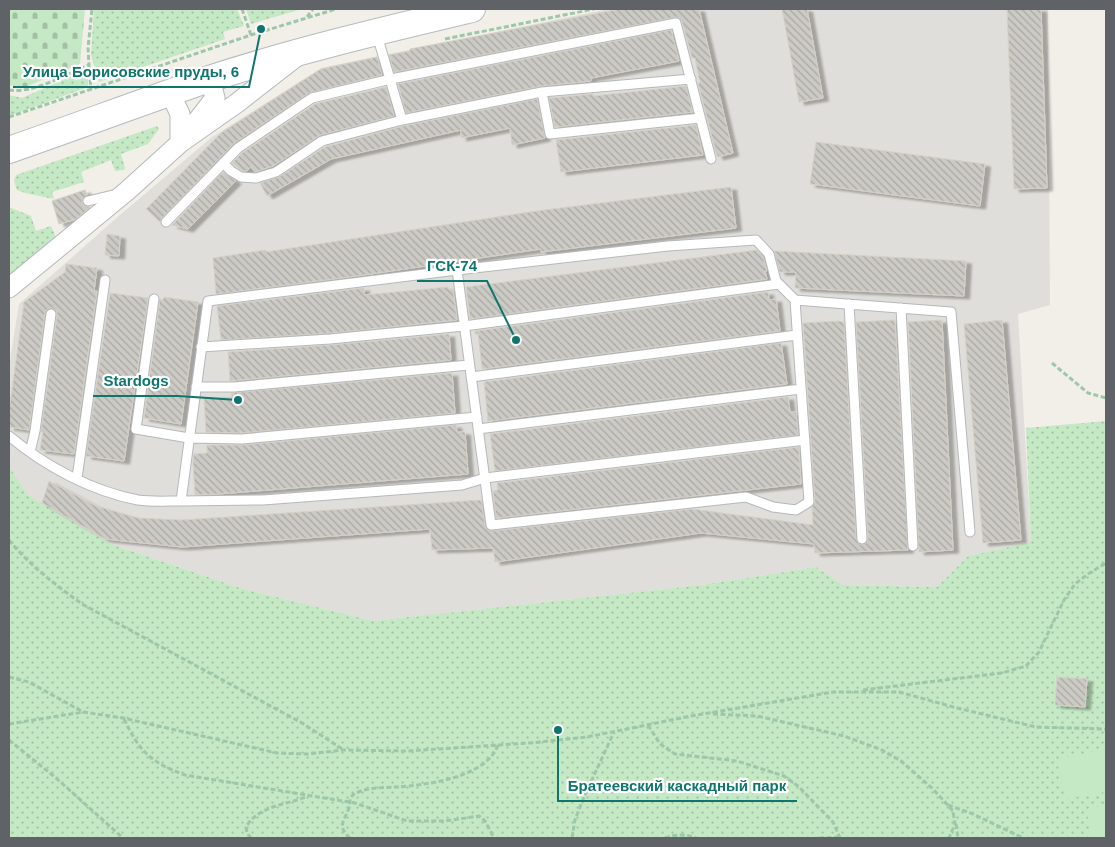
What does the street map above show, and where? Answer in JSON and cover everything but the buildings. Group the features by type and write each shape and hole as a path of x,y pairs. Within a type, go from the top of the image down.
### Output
{"main road":[{"path":"9,150 210,79 436,13 472,9"}],"street":[{"path":"9,288 127,191 180,143 237,103 303,51"},
{"path":"180,143 215,98 210,79"},
{"path":"170,93 180,114 180,143"}],"lane":[{"path":"166,222 238,148 312,98 390,79 676,22 711,159"},
{"path":"376,32 402,120"},
{"path":"224,163 231,171 241,177 256,178 276,172 322,141 402,120 542,92 690,79"},
{"path":"542,92 550,134 700,118"},
{"path":"88,200 127,191"},
{"path":"181,501 208,301 668,246 756,240 769,254 776,281 795,300 951,312 970,532"},
{"path":"457,270 491,525 746,497 774,507 796,510 809,502 795,300"},
{"path":"78,478 104,280"},
{"path":"201,347 330,339 464,326 779,284"},
{"path":"154,299 136,430 189,438 242,439 476,417"},
{"path":"849,304 862,539"},
{"path":"901,308 913,546"},
{"path":"30,452 35,431 51,314"},
{"path":"471,376 797,335"},
{"path":"196,387 234,387 469,364"},
{"path":"478,429 801,389"},
{"path":"9,436 54,468 103,490 140,500 181,501 283,499 462,485 485,478 805,440"}],"path":[{"path":"91,88 88,48 92,9"},
{"path":"242,9 251,35"},
{"path":"307,18 313,9"},
{"path":"9,117 251,35 336,9"},
{"path":"9,90 20,91 33,88 89,65"},
{"path":"1052,363 1088,393 1106,398"},
{"path":"9,540 15,548 56,585 82,604 302,723 344,750"},
{"path":"853,692 1002,673 1026,666 1040,652 1064,600 1076,584 1106,563"},
{"path":"9,677 29,682 83,712"},
{"path":"9,724 83,712 123,718 277,753 307,754 344,750 408,751 587,737 833,692 900,692 1036,728 1106,729"},
{"path":"706,714 757,716 819,730 865,743 901,760 933,789 953,811 958,838"},
{"path":"123,718 142,750 164,767 185,775 204,780 282,790 306,796 349,802 416,822 453,820 479,816 485,821 494,838"},
{"path":"648,725 660,744 675,754 737,761 784,776 798,786 833,822 839,838 819,838"},
{"path":"572,838 575,820 584,797 614,732"},
{"path":"9,740 56,778 123,838"},
{"path":"350,838 345,834 343,824 350,798 354,795 375,788 429,784 460,776 479,767 492,756 498,745"},
{"path":"251,838 247,834 246,827 262,811 306,796"},
{"path":"948,805 973,814 1023,838"},
{"path":"949,838 955,824 953,811"},
{"path":"665,838 679,835 696,838"}],"shaded area":[{"path":"608,9 1048,9 1050,305 1018,314 1031,542 968,556 937,587 842,585 816,567 701,585 373,621 240,588 111,544 27,494 9,466 9,366 19,304 212,137 321,68"}],"green space":[{"path":"9,9 85,9 80,64 23,88 9,85"},
{"path":"94,9 237,9 244,26 223,32 225,39 99,82 91,55"},
{"path":"246,9 302,9 251,24"},
{"path":"81,72 88,79 88,87 9,116 9,95 22,98"},
{"path":"157,126 159,129 148,144 121,154 124,170 115,171 111,160 81,172 84,182 52,192 54,199 17,190 14,181 16,175"},
{"path":"9,207 31,216 36,231 51,226 56,237 9,275"},
{"path":"1106,421 1106,838 9,838 9,466 27,494 111,544 240,588 373,621 701,585 816,567 843,585 937,587 968,556 1031,542 1026,428"},
{"path":"1106,749 1106,792 1065,799 1057,759"},
{"path":"1106,805 1106,838 1092,838 1086,809"}],"place":[{"name":"Улица Борисовские пруды, 6","path":"261,29"},
{"name":"ГСК-74","path":"516,340"},
{"name":"Stardogs","path":"238,400"},
{"name":"Братеевский каскадный парк","path":"558,730"}]}
